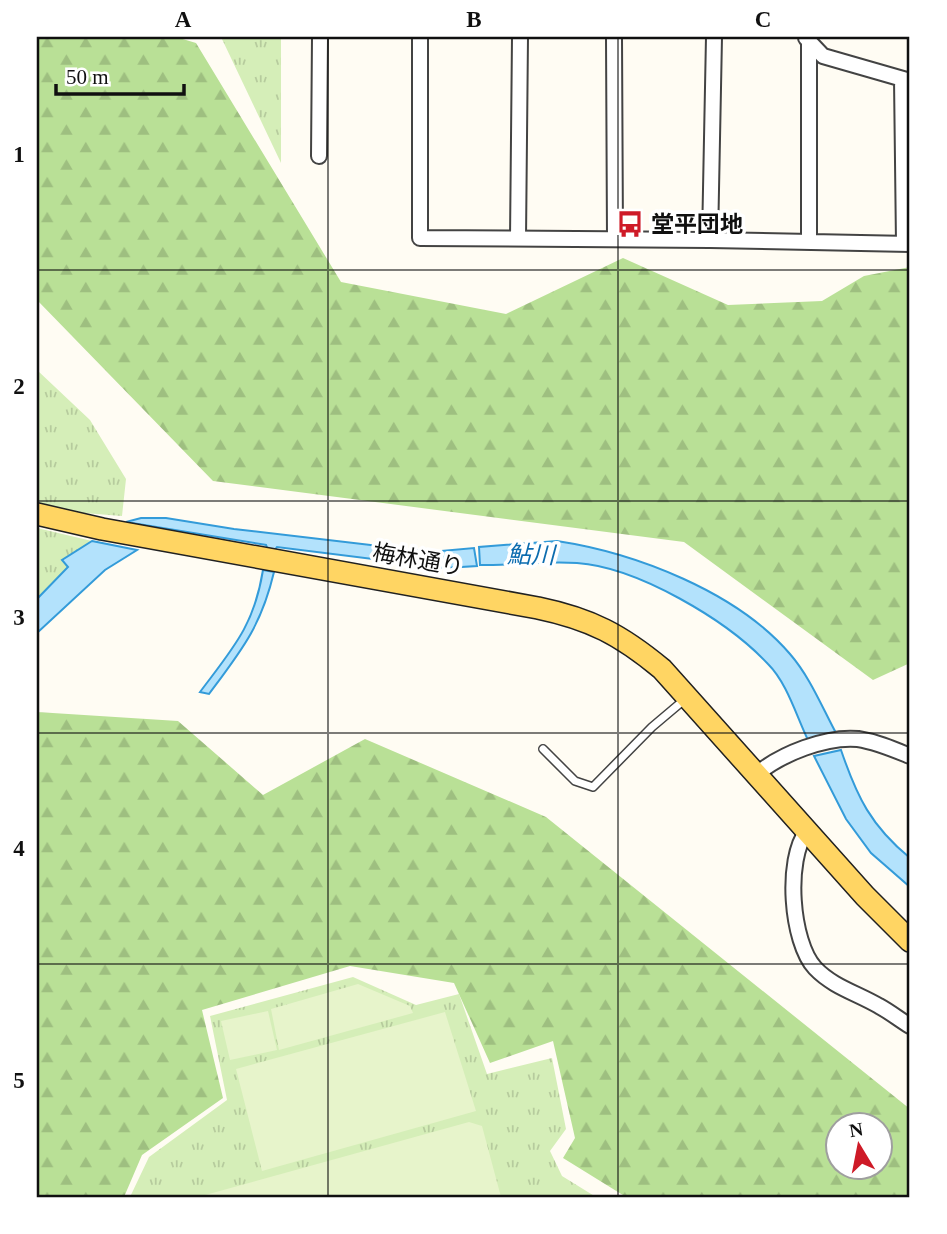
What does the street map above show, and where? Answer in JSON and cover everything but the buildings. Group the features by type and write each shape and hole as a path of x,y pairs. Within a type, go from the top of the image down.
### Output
{"main road":[{"name":"梅林通り","path":"37,514 157,540 569,615 603,627 628,641 662,669 910,941"}],"street":[{"path":"319,156 320,37"},
{"path":"420,37 420,237 907,244 906,80 824,56 807,39"},
{"path":"518,238 520,37"},
{"path":"614,37 615,239"},
{"path":"710,240 714,37"},
{"path":"807,39 809,242"},
{"path":"757,774 775,760 804,749 843,740 881,744 910,756"},
{"path":"807,831 799,841 794,859 792,891 805,954 815,968 834,984 878,1005 910,1026"}],"lane":[{"path":"543,749 575,781 593,787 652,727 687,697"}],"green space":[{"path":"37,37 176,37 196,43 341,282 506,314 623,258 728,305 822,301 864,276 910,267 910,663 873,680 684,542 213,481 37,300"},
{"path":"221,37 281,37 281,163"},
{"path":"37,370 90,420 126,479 122,516 71,512 37,503"},
{"path":"37,528 92,541 62,560 68,567 37,599"},
{"path":"37,712 178,721 263,795 365,739 546,817 910,1109 910,1197 626,1197 563,1158 575,1138 553,1041 490,1063 454,983 350,966 202,1010 223,1098 142,1155 124,1197 37,1197"},
{"path":"353,977 416,1005 459,994 487,1074 552,1058 566,1129 550,1151 562,1176 596,1197 130,1197 149,1157 227,1100 210,1016"},
{"path":"358,984 410,1006 413,1013 279,1050 271,1009"},
{"path":"268,1011 277,1050 230,1060 221,1021"},
{"path":"445,1012 476,1111 262,1171 236,1069"},
{"path":"469,1122 482,1126 501,1197 198,1197"}],"water":[{"path":"141,518 166,518 234,529 430,552 474,548 477,566 445,568 277,547 274,551 268,550 266,545 126,522"},
{"path":"92,541 137,550 105,570 37,633 37,599 68,567 62,560"},
{"name":"鮎川","path":"557,541 619,555 651,566 714,594 742,612 768,632 797,663 810,682 836,733 808,740 786,690 768,664 729,630 680,598 653,585 626,574 577,563 480,565 479,547"},
{"path":"263,570 274,572 263,608 249,638 209,694 200,692 241,636 254,606"},
{"path":"841,750 867,810 885,834 910,858 910,887 871,853 846,819 814,756"}],"place":[{"name":"堂平団地","path":"630,224"}]}
